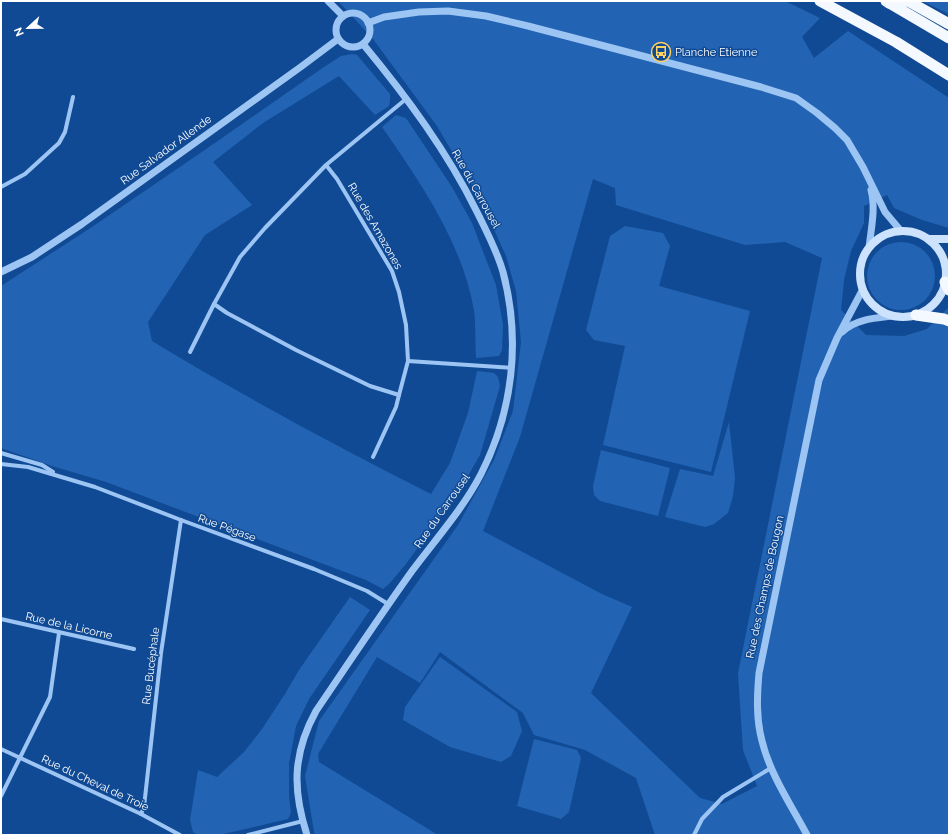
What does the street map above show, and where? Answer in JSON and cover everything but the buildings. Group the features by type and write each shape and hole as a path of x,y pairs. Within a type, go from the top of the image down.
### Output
{"highway":[{"path":"820,1 896,42 949,75"},
{"path":"888,2 908,1 949,24"},
{"path":"888,2 949,38"},
{"path":"916,315 944,318 949,321"}],"main road":[{"path":"929,239 944,262 947,278 939,297 933,305 916,315 905,317 893,316 875,306 867,297 863,289 860,272 861,263 869,248 875,241 883,236 901,231 916,233 929,239 949,239"}],"street":[{"path":"328,1 343,16"},
{"path":"368,23 384,17 419,12 448,11 486,16 761,87 796,98 817,113 847,140 863,167 885,212 901,231"},
{"path":"348,14 357,14 366,19 368,23 370,32 366,41 362,44 351,47 338,39 336,29 337,24 343,16 348,14"},
{"name":"Rue Salvador Allende","path":"1,272 32,257 82,224 338,39"},
{"name":"Rue du Carrousel","path":"307,835 298,794 297,765 306,729 316,711 388,604 463,503 480,475 499,431 508,400 512,368 513,328 511,311 503,271 496,250 465,189 441,149 406,99 362,44"},
{"path":"1,187 25,174 59,143 65,132 73,97"},
{"path":"190,352 240,257 326,166 406,99"},
{"name":"Rue des Amazones","path":"326,166 337,179 392,271 399,292 406,326 408,361 396,407 373,457"},
{"path":"863,167 873,197 873,218 869,248"},
{"name":"Rue des Champs de Bougon","path":"807,835 771,768 764,748 759,728 757,698 759,673 819,380 837,338 863,289"},
{"path":"214,304 227,313 296,350 370,386 399,395"},
{"name":"Rue des Champs de Bougon","path":"837,338 846,328 853,324 874,318 893,316"},
{"path":"408,361 512,368"},
{"name":"Rue Pégase","path":"1,453 42,465 57,475"},
{"name":"Rue Pégase","path":"1,464 28,467 95,487 367,591 388,604"},
{"name":"Rue Bucéphale","path":"141,814 144,807 161,653 181,520"},
{"name":"Rue de la Licorne","path":"1,620 134,649"},
{"path":"1,796 50,697 59,633"},
{"name":"Rue du Cheval de Troie","path":"1,749 141,814 180,835"},
{"path":"694,835 702,819 723,797 771,768"},
{"path":"248,835 303,820"}],"shaded area":[{"path":"338,1 785,1 820,18 802,37 814,58 848,31 949,98 949,228 922,220 894,208 887,195 864,206 864,223 851,251 844,280 841,310 866,335 904,336 927,329 949,307 949,835 655,835 636,778 585,750 534,735 523,713 440,652 420,683 377,657 318,754 319,762 438,835 315,835 305,776 319,721 458,525 494,460 513,411 521,342 516,291 506,256 481,201 437,126 373,39","holes":["593,179 615,188 616,205 745,245 785,242 822,258 738,673 743,750 757,786 722,804 700,798 591,693 632,607 602,594 483,531 520,437"]},
{"path":"949,1 949,14 924,2"},
{"path":"352,54 357,55 390,94 389,106 375,115 339,76 263,123 213,162 252,205 205,235 148,322 152,341 290,420 431,494 450,463 468,413 477,371 494,373 498,377 500,386 480,455 461,488 406,564 383,589 366,580 106,482 52,466 1,448 1,286 92,227 321,69 341,56"},
{"path":"396,115 406,118 452,187 472,223 496,285 503,325 502,350 499,356 476,358 474,310 460,260 450,237 425,191 382,127"},
{"path":"625,226 663,233 670,246 659,286 750,311 711,472 603,445 625,346 594,340 586,330 610,236"},
{"path":"901,242 914,245 925,252 932,263 935,276 932,289 925,300 914,307 901,310 888,307 877,300 870,289 867,276 870,263 877,252 888,245"},
{"path":"729,422 735,478 733,496 728,513 714,524 705,527 665,517 680,469 713,476"},
{"path":"601,450 670,468 658,516 600,501 594,495 593,486"},
{"path":"350,597 370,610 309,699 296,726 289,763 289,797 291,813 288,819 219,835 198,835 193,832 190,820 198,770 217,777 244,752 262,729 299,670"},
{"path":"440,657 517,712 522,731 511,756 501,762 450,747 403,720 405,707"},
{"path":"534,739 577,750 581,758 569,812 561,819 517,806"}],"place":[{"name":"Planche Etienne","path":"661,52"}]}
